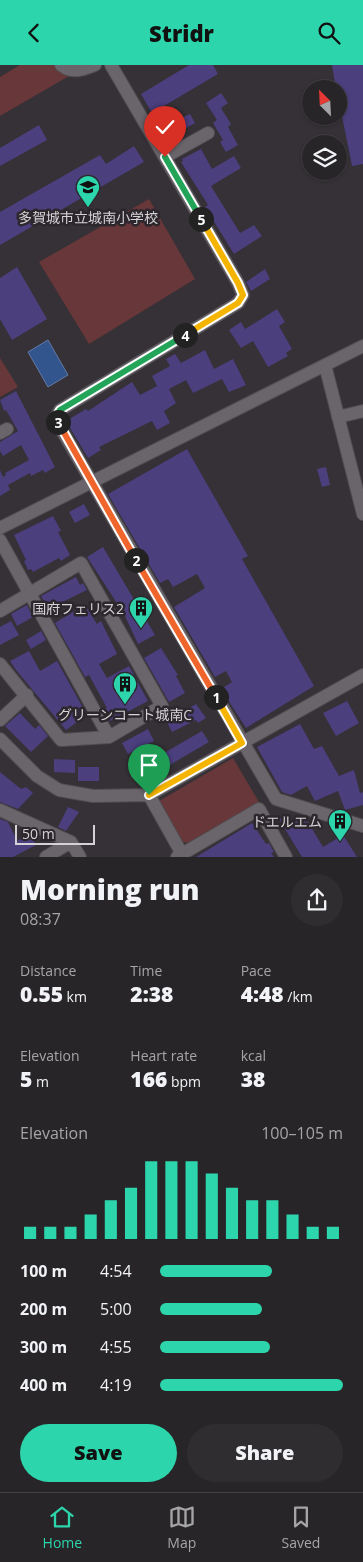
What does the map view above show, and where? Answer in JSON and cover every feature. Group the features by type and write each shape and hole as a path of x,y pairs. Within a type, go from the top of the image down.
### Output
{"street":[{"path":"61,65 67,70 78,71 95,65"},
{"path":"111,65 238,283 243,295 238,303 58,413 57,422 276,799 363,826"},
{"path":"165,157 208,133"},
{"path":"0,528 363,346"},
{"path":"325,365 363,514"},
{"path":"338,417 363,411"},
{"path":"0,540 109,737"},
{"path":"0,611 81,563 162,706 109,737 61,740 0,665"},
{"path":"0,739 37,775 60,790 93,796 149,795 242,743 336,683 363,675"},
{"path":"0,720 26,695"},
{"path":"149,795 179,855 259,809 286,857"},
{"path":"0,810 71,842 80,857"},
{"path":"46,857 71,842"}],"shaded area":[{"path":"20,65 88,65 0,116 0,77"},
{"path":"149,199 195,279 89,344 39,262"},
{"path":"0,358 18,387 0,397"},
{"path":"233,758 259,802 188,843 183,842 159,801"}],"water":[{"path":"48,340 68,375 48,387 28,352"}],"building":[{"path":"189,65 213,65 218,74 152,113 141,94"},
{"path":"332,65 363,65 363,164 352,166 344,125 348,125 348,80 334,80"},
{"path":"221,93 228,103 221,108 231,124 228,127 238,145 226,152 220,142 223,140 213,123 217,120 206,103"},
{"path":"190,114 195,123 168,138 162,127"},
{"path":"39,125 47,140 0,166 0,148"},
{"path":"134,146 144,162 0,245 0,212 100,155 106,164"},
{"path":"201,149 212,169 234,156 241,168 211,186 240,233 254,225 262,236 234,254 205,207 208,205 181,162 183,161 182,159"},
{"path":"17,267 47,319 12,340 0,319 0,278"},
{"path":"265,269 270,279 251,291 246,282"},
{"path":"277,309 285,322 279,326 292,349 286,353 288,356 268,367 253,341 241,348 229,330 241,322 245,329"},
{"path":"205,350 214,369 233,359 246,385 229,392 222,379 193,393 186,380 169,389 176,403 164,411 170,423 157,430 152,421 99,447 101,450 88,458 66,421 86,409 88,411 132,382 140,395 157,386 152,376 170,366 166,359 175,354 181,363"},
{"path":"16,391 55,467 45,473 43,470 31,476 30,473 8,485 10,490 0,496 0,470 3,477 6,475 5,473 29,460 21,445 3,456 0,451 0,442 18,431 6,410 4,411 0,400"},
{"path":"187,449 248,556 242,559 314,686 246,728 221,689 232,682 226,671 215,677 174,607 205,588 197,574 173,587 168,579 160,583 108,494"},
{"path":"326,467 330,485 322,487 317,469"},
{"path":"84,504 90,515 75,523 69,512"},
{"path":"53,516 61,531 58,532 70,555 61,561 59,558 33,572 31,569 28,570 24,561 26,560 14,535"},
{"path":"103,547 155,635 138,644 124,614 87,557"},
{"path":"76,577 80,585 83,583 87,590 48,609 41,596"},
{"path":"85,604 97,624 101,621 117,654 99,664 107,678 129,666 148,701 110,721 103,710 107,708 89,675 85,677 55,623"},
{"path":"27,605 33,617 17,626 11,614"},
{"path":"11,621 19,635 0,645 0,627"},
{"path":"41,631 46,640 31,649 26,640"},
{"path":"161,648 178,675 176,676 185,693 169,702 144,658"},
{"path":"29,651 40,671 57,661 87,715 66,730 10,661"},
{"path":"347,701 359,723 336,736 323,713"},
{"path":"196,704 206,718 198,723 196,720 172,732 167,722"},
{"path":"20,713 35,729 39,725 48,736 31,752 5,726"},
{"path":"300,724 314,749 322,746 339,776 354,770 360,793 363,792 363,805 345,810 338,791 315,801 307,786 291,795 282,792 257,747"},
{"path":"148,729 154,741 128,754 122,743"},
{"path":"202,731 209,742 144,780 138,768"},
{"path":"54,759 75,760 75,773 54,772"},
{"path":"78,767 99,767 99,781 78,781"},
{"path":"0,772 21,789 26,787 33,793 18,809 0,802"},
{"path":"68,807 79,812 66,831 58,827"},
{"path":"286,815 291,822 298,820 308,822 323,847 343,835 357,857 302,857 279,819"},
{"path":"0,819 8,822 17,841 30,834 36,845 13,857 0,857"},
{"path":"252,823 266,844 269,843 274,852 271,853 274,857 196,857"}],"place":[{"name":"多賀城市立城南小学校","path":"88,208"},
{"name":"国府フェリス2","path":"141,629"},
{"name":"グリーンコート城南C","path":"125,705"},
{"name":"ドエルエム","path":"340,842"}],"route":[{"path":"149,795 242,743 95,490 56,417 60,410 241,300 243,295 241,288 165,157"}]}
